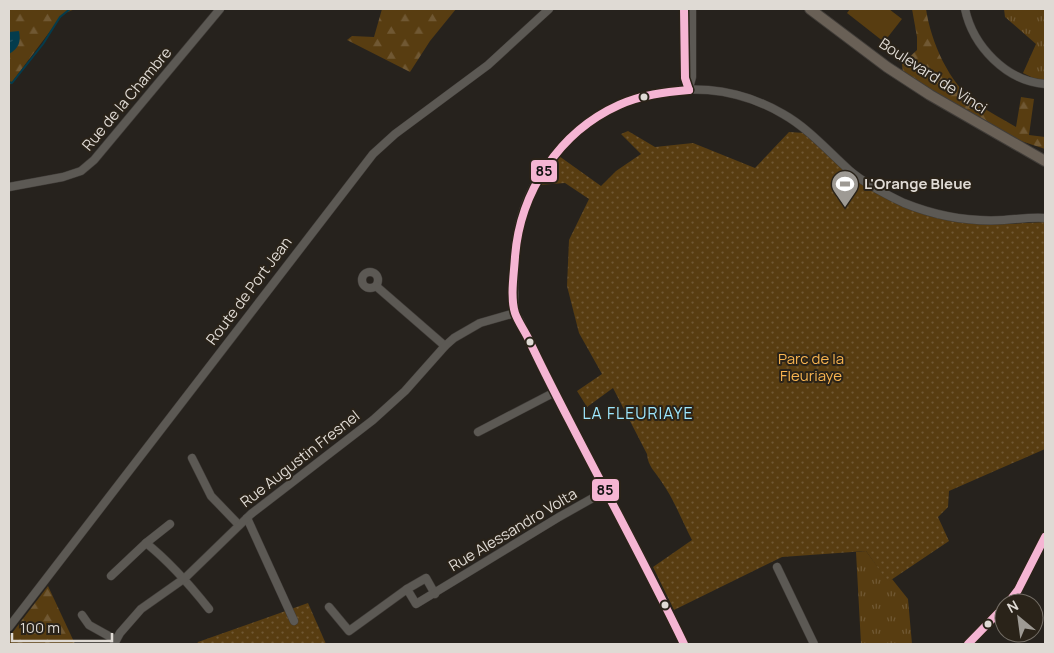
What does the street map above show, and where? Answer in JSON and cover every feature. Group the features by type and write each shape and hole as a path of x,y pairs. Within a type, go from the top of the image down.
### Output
{"main road":[{"name":"Boulevard de Vinci","path":"810,9 886,67 930,96 1045,161"}],"street":[{"name":"Rue de la Chambre","path":"9,186 63,177 81,171 94,160 220,9"},
{"name":"Route de Port Jean","path":"9,627 373,154 395,134 488,65 549,9"},
{"path":"684,9 685,78 689,90"},
{"path":"689,90 692,77 692,9"},
{"path":"966,9 973,32 993,59 1020,76 1036,83 1045,84"},
{"path":"684,644 657,587 515,313 514,261 521,216 537,179 553,156 570,137 585,125 614,107 647,95 675,90 729,93 771,107 793,120 850,171 889,196 924,210 948,217 970,219 1045,218"},
{"path":"376,286 445,346"},
{"name":"Rue Augustin Fresnel","path":"115,642 140,609 185,578 239,525 373,420 405,392 445,346 462,333 480,323 515,313"},
{"path":"478,432 556,392"},
{"path":"192,458 211,496 239,525"},
{"name":"Rue Alessandro Volta","path":"408,589 416,604 607,490"},
{"path":"248,518 294,621"},
{"path":"111,576 146,543 170,524"},
{"path":"1016,593 1045,537"},
{"path":"146,543 165,558 185,578 209,609"},
{"path":"777,567 814,644"},
{"path":"329,607 349,631 426,578 434,594"},
{"path":"82,615 89,625 115,642"},
{"path":"968,644 994,617"}],"green space":[{"path":"9,9 75,9 63,14 9,86"},
{"path":"382,9 456,9 430,41 410,72 347,40 352,36 374,37"},
{"path":"850,9 889,9 902,19 884,42 847,13"},
{"path":"912,9 926,9 932,35 943,61 958,85 976,103 1016,127 1021,97 1034,99 1029,135 1045,137 1045,149 1018,140 903,73 902,64 917,50 917,37"},
{"path":"1004,9 1045,9 1045,81 1039,81 1023,73 1036,44 1005,17"},
{"name":"Parc de la Fleuriaye","path":"628,131 655,147 693,143 755,168 789,132 805,133 889,199 951,221 1006,224 1045,222 1045,449 949,491 948,507 938,517 949,541 888,582 866,551 782,557 674,610 653,567 692,540 670,495 650,466 647,454 613,388 587,407 577,391 602,374 579,333 567,286 569,240 589,199 565,183 539,185 559,156 601,186 616,171 641,154 621,134"},
{"path":"866,551 888,581 892,579 908,599 912,644 861,644 856,552"},
{"path":"48,586 75,644 9,644 9,637"},
{"path":"308,603 326,644 197,644 198,642"}],"water":[{"path":"19,31 20,38 18,44 9,54 9,32"}],"waterway":[{"path":"9,82 12,83 43,44 60,17 70,9"}],"transit line":[{"name":"85","path":"684,9 685,78 689,90"},
{"name":"85","path":"684,644 518,320 515,313 513,293 518,233 525,210 534,187 546,167 561,148 578,131 619,105 653,94 689,90"},
{"name":"85","path":"1016,593 1045,537"},
{"name":"85","path":"968,644 994,617"}],"place":[{"name":"L'Orange Bleue","path":"845,208"}],"district":[{"name":"LA FLEURIAYE","path":"638,413"}]}
